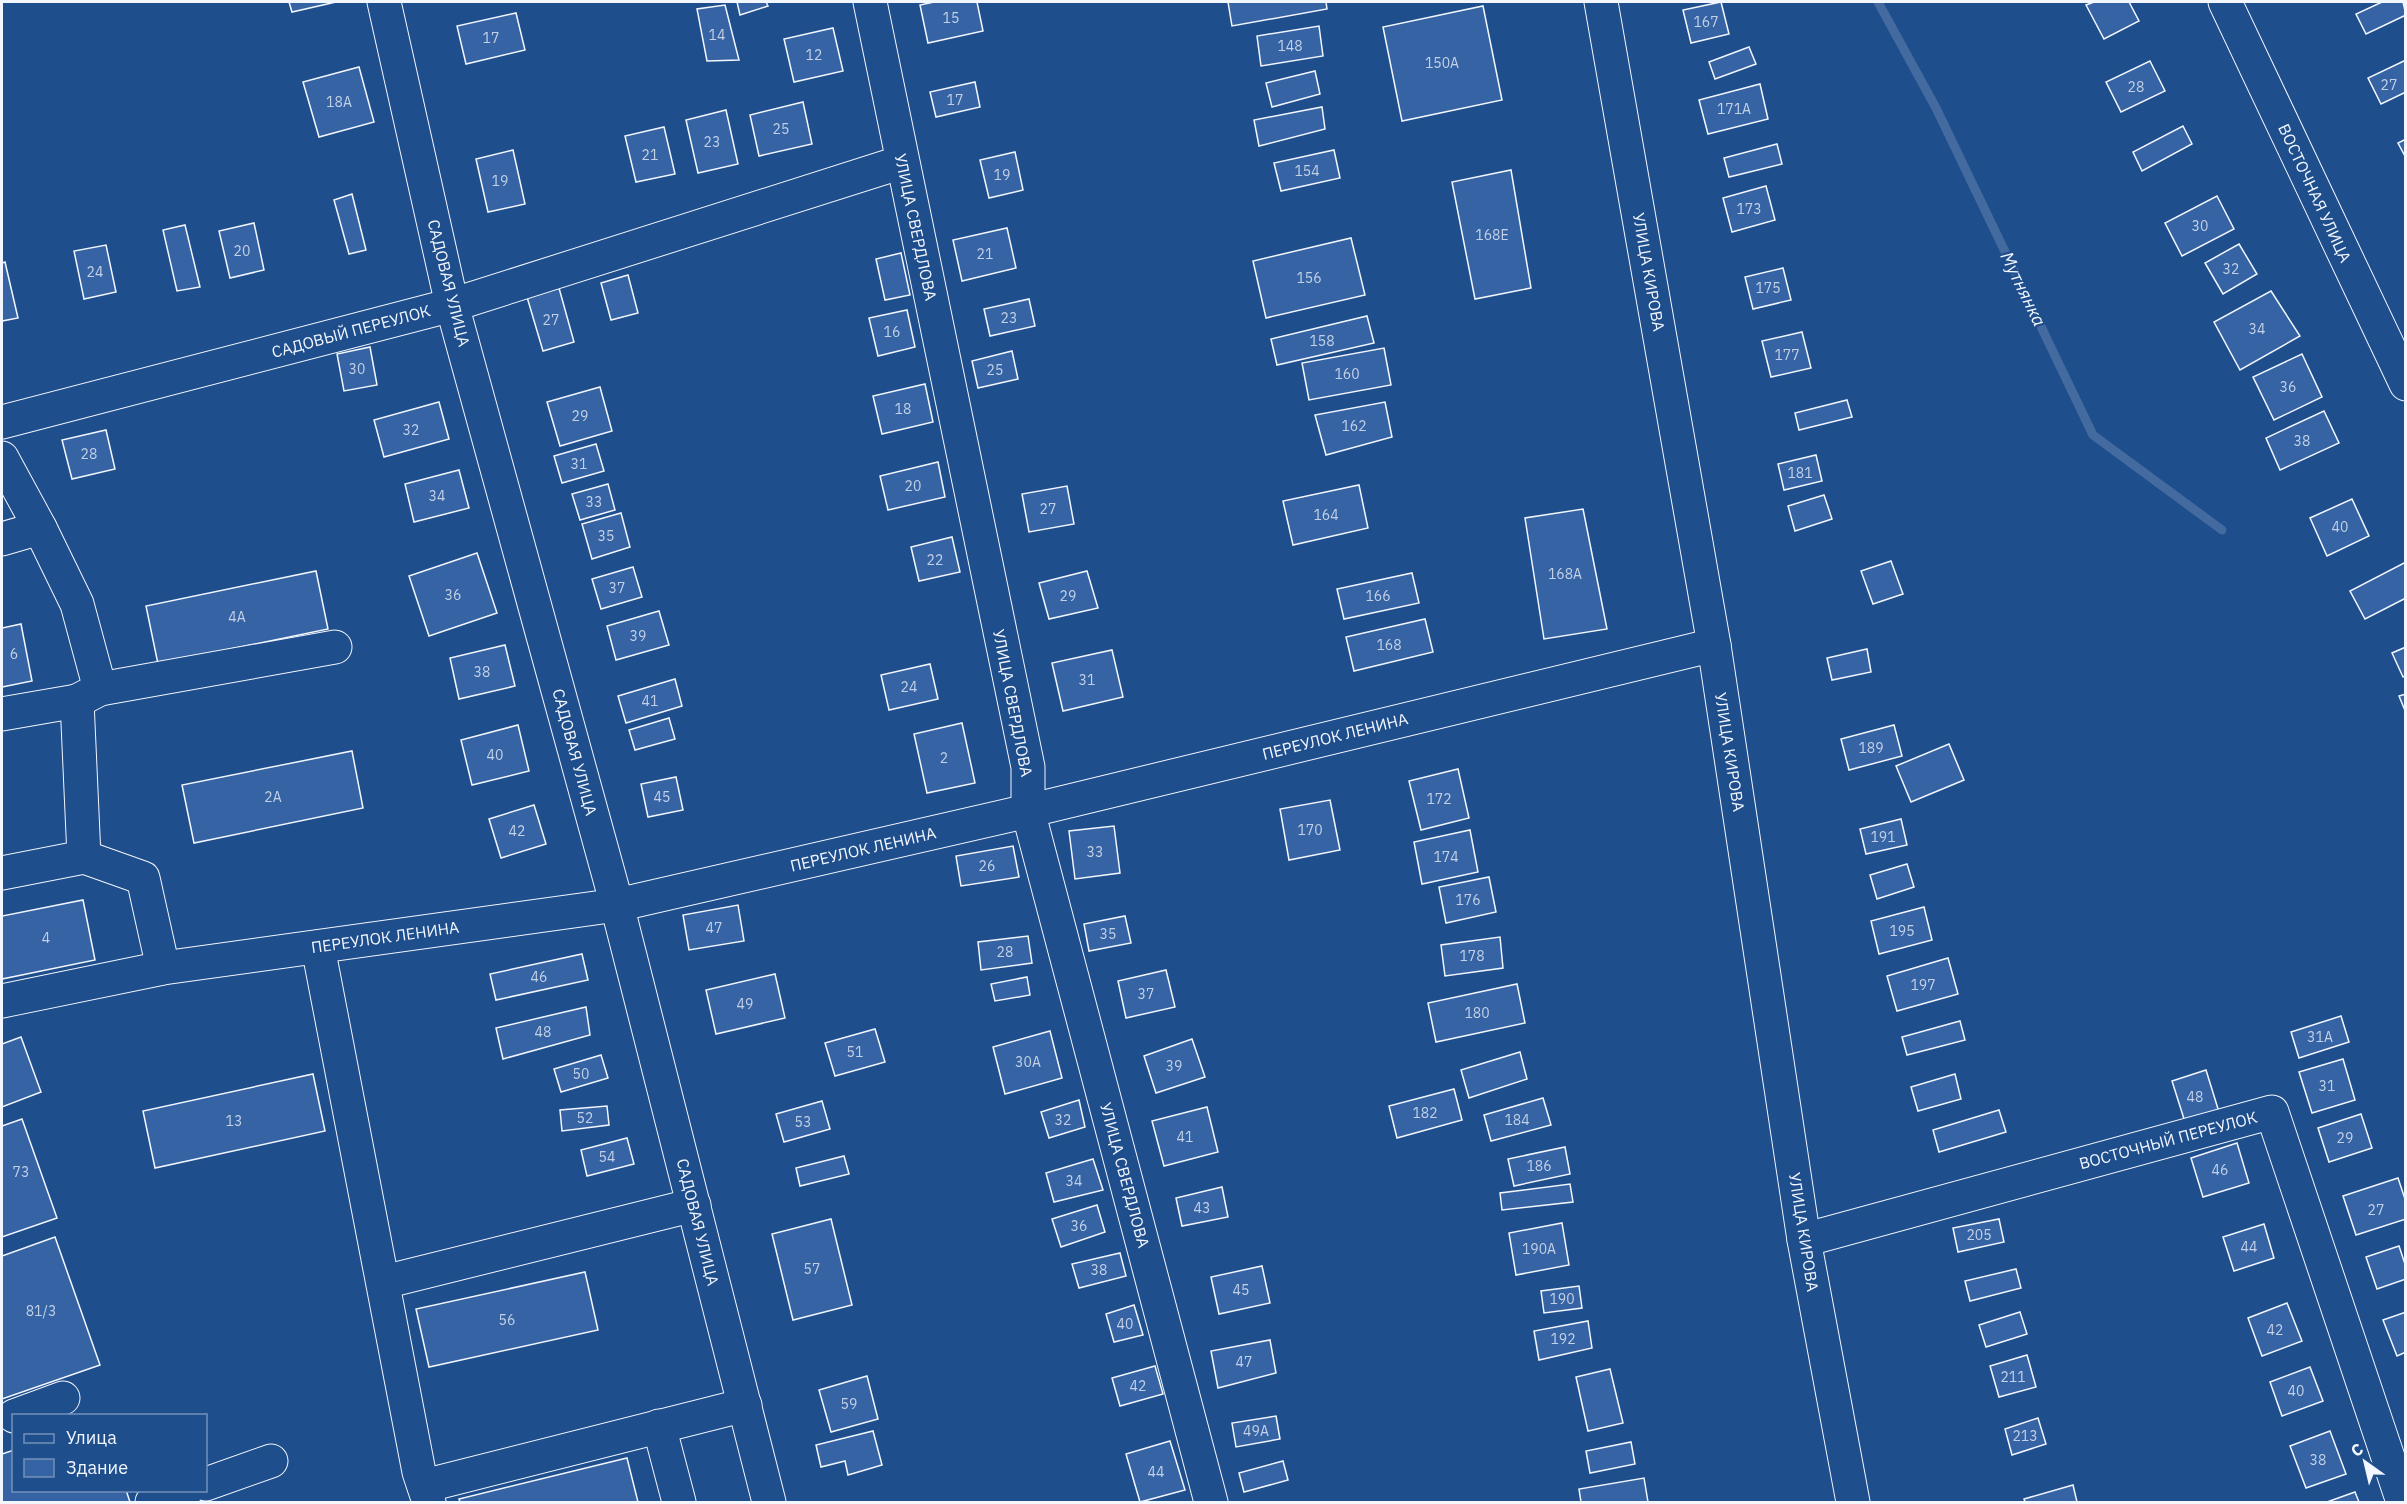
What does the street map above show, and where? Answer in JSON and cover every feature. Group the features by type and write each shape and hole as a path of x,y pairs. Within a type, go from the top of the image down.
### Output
{"street":[{"name":"САДОВАЯ УЛИЦА","path":"384,2 453,305 617,905 769,1503"},
{"name":"УЛИЦА СВЕРДЛОВА","path":"870,2 1028,767 1028,811 1211,1503"},
{"name":"УЛИЦА КИРОВА","path":"1601,2 1713,645 1804,1240 1853,1503"},
{"name":"ВОСТОЧНАЯ УЛИЦА","path":"2225,2 2406,384"},
{"name":"САДОВЫЙ ПЕРЕУЛОК","path":"2,422 453,305 902,162"},
{"path":"2,458 40,528 77,604 89,695 84,857"},
{"path":"2,539 40,528"},
{"name":"ПЕРЕУЛОК ЛЕНИНА","path":"2,1001 164,968 617,905 1028,811 1713,645"},
{"path":"2,714 335,647"},
{"path":"2,873 84,857 143,878 164,968"},
{"path":"318,947 426,1494 659,1426 745,1405"},
{"name":"ВОСТОЧНЫЙ ПЕРЕУЛОК","path":"1804,1240 2272,1112 2403,1503"},
{"path":"384,1282 694,1205"},
{"path":"19,1414 63,1398"},
{"path":"659,1426 679,1503"},
{"path":"207,1484 271,1461"},
{"path":"152,1503 184,1492"}],"building":[{"path":"289,2 336,2 292,12"},
{"path":"737,2 766,2 768,6 740,15"},
{"path":"934,2 977,2 983,31 928,43 920,5"},
{"path":"1228,2 1326,2 1327,9 1232,26"},
{"path":"1721,2 1729,34 1691,43 1683,10"},
{"path":"2094,2 2129,2 2139,21 2104,39 2086,5"},
{"path":"2382,2 2403,2 2406,15 2366,34 2356,14"},
{"path":"725,5 739,60 707,61 697,9"},
{"path":"1483,6 1502,100 1402,121 1383,27"},
{"path":"516,13 525,50 466,64 457,26"},
{"path":"1319,26 1323,56 1261,66 1257,36"},
{"path":"833,28 843,71 794,82 784,39"},
{"path":"1749,47 1756,64 1715,79 1709,62"},
{"path":"2406,60 2406,92 2381,104 2368,78"},
{"path":"2150,61 2165,91 2121,112 2106,82"},
{"path":"359,67 374,122 319,137 303,82"},
{"path":"1315,71 1320,94 1272,107 1266,83"},
{"path":"975,82 980,107 936,117 930,92"},
{"path":"1760,84 1768,119 1708,134 1699,100"},
{"path":"803,102 812,144 759,156 750,115"},
{"path":"1322,107 1325,129 1259,146 1254,120"},
{"path":"726,110 738,164 698,173 686,120"},
{"path":"2183,126 2192,144 2142,171 2133,152"},
{"path":"664,127 675,174 636,182 625,136"},
{"path":"2406,139 2406,158 2398,143"},
{"path":"1777,144 1782,164 1729,177 1724,158"},
{"path":"513,150 525,204 488,212 476,159"},
{"path":"1334,150 1340,178 1281,191 1274,163"},
{"path":"1015,152 1023,190 989,198 980,160"},
{"path":"1511,170 1531,288 1475,299 1452,182"},
{"path":"1766,186 1775,220 1732,232 1723,198"},
{"path":"352,194 366,250 349,254 334,200"},
{"path":"2217,196 2234,229 2182,256 2165,223"},
{"path":"254,223 264,270 230,278 219,231"},
{"path":"185,225 200,287 177,291 163,230"},
{"path":"1007,228 1016,268 962,281 953,240"},
{"path":"1351,238 1365,295 1266,318 1253,261"},
{"path":"2239,244 2257,274 2223,294 2205,263"},
{"path":"106,245 116,292 84,299 74,251"},
{"path":"901,253 910,295 885,300 876,259"},
{"path":"5,262 18,318 2,321 2,263"},
{"path":"1783,268 1791,300 1753,309 1745,277"},
{"path":"628,275 638,313 611,320 601,283"},
{"path":"559,288 574,342 543,351 527,297"},
{"path":"2271,291 2300,336 2240,370 2214,322"},
{"path":"1029,299 1035,326 990,336 984,309"},
{"path":"907,310 915,347 878,356 869,318"},
{"path":"1367,316 1374,343 1277,365 1271,339"},
{"path":"1802,332 1811,368 1771,377 1762,341"},
{"path":"370,347 377,385 344,391 337,354"},
{"path":"1384,348 1391,385 1309,400 1302,363"},
{"path":"1012,351 1018,379 978,388 972,361"},
{"path":"2302,354 2322,397 2274,420 2253,377"},
{"path":"925,384 933,422 882,434 873,396"},
{"path":"600,387 612,431 560,446 547,402"},
{"path":"1847,400 1852,417 1799,430 1795,413"},
{"path":"439,402 449,439 384,457 374,420"},
{"path":"1385,402 1392,437 1326,455 1315,415"},
{"path":"2324,411 2339,443 2280,470 2266,438"},
{"path":"106,430 115,469 72,479 62,440"},
{"path":"596,444 604,471 562,483 554,456"},
{"path":"1816,455 1822,481 1784,490 1778,464"},
{"path":"938,462 945,497 888,510 880,476"},
{"path":"459,470 469,508 414,522 405,484"},
{"path":"608,484 615,510 580,520 572,494"},
{"path":"1359,485 1368,528 1293,545 1283,501"},
{"path":"1067,486 1074,524 1029,532 1022,494"},
{"path":"1824,495 1832,519 1795,531 1788,506"},
{"path":"2352,499 2369,536 2327,556 2310,518"},
{"path":"1583,509 1607,629 1544,639 1525,518"},
{"path":"621,513 630,547 592,559 582,524"},
{"path":"952,537 960,572 919,581 911,547"},
{"path":"477,553 497,613 429,636 409,576"},
{"path":"1891,561 1903,594 1873,604 1861,571"},
{"path":"2406,562 2406,598 2365,619 2350,591"},
{"path":"633,567 642,597 601,609 592,579"},
{"path":"316,571 328,629 158,664 146,606"},
{"path":"1087,571 1098,608 1049,619 1039,583"},
{"path":"1412,573 1419,603 1344,619 1337,589"},
{"path":"659,611 669,645 616,660 607,626"},
{"path":"1425,619 1433,652 1354,671 1346,637"},
{"path":"21,624 32,681 2,687 2,628"},
{"path":"505,645 515,686 459,699 450,658"},
{"path":"2406,647 2406,675 2403,677 2392,653"},
{"path":"1867,649 1871,672 1832,680 1827,658"},
{"path":"1112,650 1123,697 1063,711 1052,663"},
{"path":"930,664 938,699 889,710 881,675"},
{"path":"675,679 682,706 626,723 618,696"},
{"path":"2406,694 2406,713 2399,696"},
{"path":"669,718 675,739 635,750 629,730"},
{"path":"962,723 975,783 927,793 914,734"},
{"path":"518,725 529,771 472,785 461,740"},
{"path":"1894,725 1902,756 1849,770 1841,739"},
{"path":"1949,744 1964,780 1911,802 1896,766"},
{"path":"352,751 363,808 194,843 182,785"},
{"path":"1458,769 1469,818 1421,830 1409,781"},
{"path":"676,777 683,810 648,817 641,784"},
{"path":"1330,800 1340,850 1289,860 1280,809"},
{"path":"534,805 546,844 501,858 489,819"},
{"path":"1901,819 1907,845 1866,854 1860,829"},
{"path":"1114,826 1120,873 1075,879 1069,831"},
{"path":"1470,830 1478,872 1422,884 1414,842"},
{"path":"1013,846 1019,877 961,886 956,856"},
{"path":"1907,864 1914,887 1877,899 1870,875"},
{"path":"1489,877 1496,912 1446,923 1439,887"},
{"path":"83,900 95,960 2,979 2,916"},
{"path":"738,905 744,941 689,950 683,915"},
{"path":"1924,907 1932,940 1879,954 1871,921"},
{"path":"1125,916 1131,943 1089,951 1084,924"},
{"path":"1028,936 1032,963 981,970 978,942"},
{"path":"1500,937 1503,968 1445,976 1441,945"},
{"path":"582,954 588,980 496,1000 490,974"},
{"path":"1948,958 1958,994 1897,1011 1887,976"},
{"path":"1166,970 1175,1007 1126,1018 1118,981"},
{"path":"775,974 785,1018 716,1034 706,990"},
{"path":"1027,977 1030,995 995,1001 991,984"},
{"path":"1517,984 1525,1023 1436,1042 1428,1003"},
{"path":"586,1007 590,1035 503,1059 496,1028"},
{"path":"2341,1016 2349,1042 2299,1058 2291,1032"},
{"path":"1960,1021 1965,1040 1907,1055 1902,1037"},
{"path":"875,1029 885,1062 835,1076 825,1043"},
{"path":"1050,1031 1062,1078 1005,1094 993,1047"},
{"path":"21,1037 41,1092 2,1107 2,1044"},
{"path":"1192,1039 1205,1077 1156,1093 1144,1056"},
{"path":"1520,1052 1527,1079 1469,1098 1461,1070"},
{"path":"601,1055 608,1078 561,1092 554,1069"},
{"path":"2343,1059 2355,1100 2312,1113 2299,1072"},
{"path":"2206,1070 2219,1112 2185,1122 2172,1081"},
{"path":"313,1074 325,1131 155,1168 143,1111"},
{"path":"1955,1074 1961,1099 1918,1111 1911,1087"},
{"path":"1454,1089 1462,1120 1397,1138 1389,1106"},
{"path":"1543,1098 1551,1125 1491,1141 1484,1115"},
{"path":"1079,1100 1085,1127 1049,1138 1041,1112"},
{"path":"822,1101 830,1129 784,1142 776,1114"},
{"path":"607,1106 609,1125 562,1131 560,1110"},
{"path":"1207,1107 1218,1152 1164,1166 1152,1121"},
{"path":"1999,1110 2006,1132 1939,1152 1933,1130"},
{"path":"2361,1114 2372,1148 2329,1162 2318,1128"},
{"path":"22,1119 57,1218 2,1237 2,1126"},
{"path":"627,1138 634,1164 587,1176 581,1150"},
{"path":"2237,1143 2249,1183 2203,1197 2191,1158"},
{"path":"1565,1147 1570,1174 1514,1186 1508,1159"},
{"path":"844,1156 849,1174 800,1186 796,1168"},
{"path":"1093,1159 1103,1190 1054,1202 1046,1173"},
{"path":"2398,1178 2406,1202 2406,1219 2356,1235 2343,1196"},
{"path":"1570,1184 1573,1202 1502,1210 1500,1193"},
{"path":"1222,1187 1228,1217 1182,1226 1176,1198"},
{"path":"1097,1205 1105,1232 1061,1247 1052,1219"},
{"path":"831,1219 852,1305 793,1320 772,1234"},
{"path":"1999,1219 2004,1242 1958,1252 1953,1228"},
{"path":"1562,1223 1569,1265 1516,1275 1509,1233"},
{"path":"2264,1224 2274,1258 2234,1271 2223,1237"},
{"path":"55,1237 100,1365 2,1399 2,1256"},
{"path":"2399,1246 2406,1267 2406,1279 2377,1289 2366,1257"},
{"path":"1120,1253 1126,1276 1079,1288 1072,1264"},
{"path":"1262,1266 1270,1303 1219,1314 1211,1277"},
{"path":"2016,1269 2021,1288 1970,1301 1965,1281"},
{"path":"585,1272 598,1330 429,1367 416,1309"},
{"path":"1579,1286 1582,1308 1544,1313 1541,1291"},
{"path":"2287,1303 2302,1341 2262,1356 2248,1318"},
{"path":"1134,1305 1143,1335 1114,1342 1106,1314"},
{"path":"2020,1312 2027,1334 1986,1347 1979,1325"},
{"path":"2406,1312 2406,1352 2397,1356 2383,1320"},
{"path":"1588,1321 1592,1348 1539,1360 1534,1331"},
{"path":"1270,1340 1276,1373 1218,1388 1211,1351"},
{"path":"2027,1355 2036,1387 1999,1397 1990,1366"},
{"path":"1155,1366 1163,1394 1120,1406 1112,1378"},
{"path":"2310,1367 2323,1401 2282,1416 2270,1382"},
{"path":"1610,1369 1623,1423 1588,1431 1576,1377"},
{"path":"867,1376 878,1419 831,1432 819,1390"},
{"path":"1276,1416 1280,1439 1236,1447 1232,1423"},
{"path":"2038,1418 2046,1444 2012,1455 2005,1429"},
{"path":"873,1431 882,1465 848,1475 845,1461 821,1467 816,1445"},
{"path":"2330,1431 2346,1474 2306,1488 2290,1446"},
{"path":"1170,1441 1185,1490 1140,1502 1126,1454"},
{"path":"1631,1442 1635,1464 1590,1473 1586,1451"},
{"path":"12,1451 12,1492 127,1492 130,1502 2,1502 2,1454"},
{"path":"627,1458 638,1502 460,1502 459,1499"},
{"path":"1283,1461 1288,1480 1244,1492 1239,1473"},
{"path":"1644,1478 1648,1502 1581,1502 1579,1489"},
{"path":"2073,1485 2077,1502 2025,1502 2024,1499"},
{"path":"2355,1492 2359,1502 2327,1502"}],"waterway":[{"name":"Мутнянка","path":"1878,2 1936,108 2093,435 2222,530"}]}
